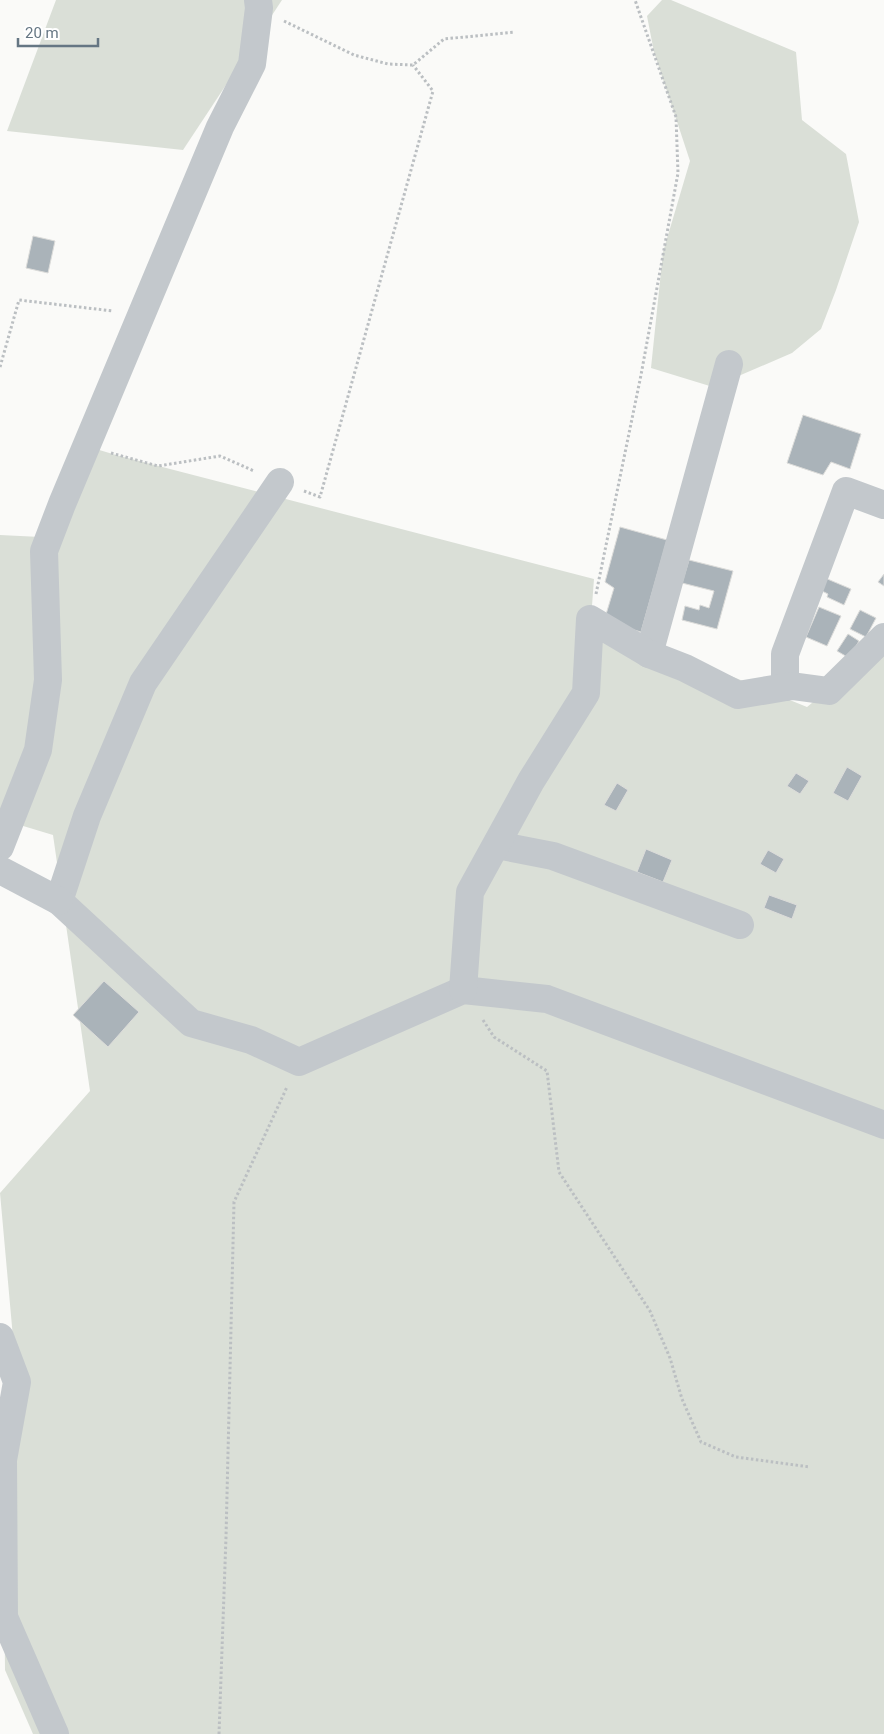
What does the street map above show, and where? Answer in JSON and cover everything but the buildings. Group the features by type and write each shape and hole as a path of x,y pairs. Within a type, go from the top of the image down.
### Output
{"street":[{"path":"0,847 38,750 48,680 44,551 220,127 252,64 259,4"},
{"path":"648,654 729,364"},
{"path":"59,901 87,816 143,683 280,482"},
{"path":"785,687 785,654 846,491 884,505"},
{"path":"462,990 470,892 531,781 586,693 590,619 648,654 685,668 738,695 792,686 829,691 884,637"},
{"path":"497,845 554,856 740,925"},
{"path":"0,870 59,901 191,1023 251,1040 299,1062 462,990 547,999 884,1125"},
{"path":"0,1337 17,1382 1,1460 2,1617 56,1734"}],"path":[{"path":"590,619 641,375 678,173 676,117 635,0"},
{"path":"259,4 354,55 388,64 413,64 444,39 515,32"},
{"path":"86,446 158,466 220,456 320,497 433,91 413,64"},
{"path":"0,367 19,300 141,315"},
{"path":"462,990 494,1037 547,1071 559,1172 650,1311 670,1358 682,1399 701,1442 736,1457 810,1467"},
{"path":"219,1734 234,1202 299,1062"}],"shaded area":[{"path":"56,0 282,0 183,150 7,131"},
{"path":"662,0 671,0 796,52 802,120 846,154 859,222 821,329 792,353 713,387 651,368 663,252 690,161 654,52 647,16"},
{"path":"96,449 594,579 591,619 807,707 884,645 884,1734 33,1734 5,1670 3,1460 17,1382 0,1193 90,1091 53,835 0,819 0,535 61,538"}]}
